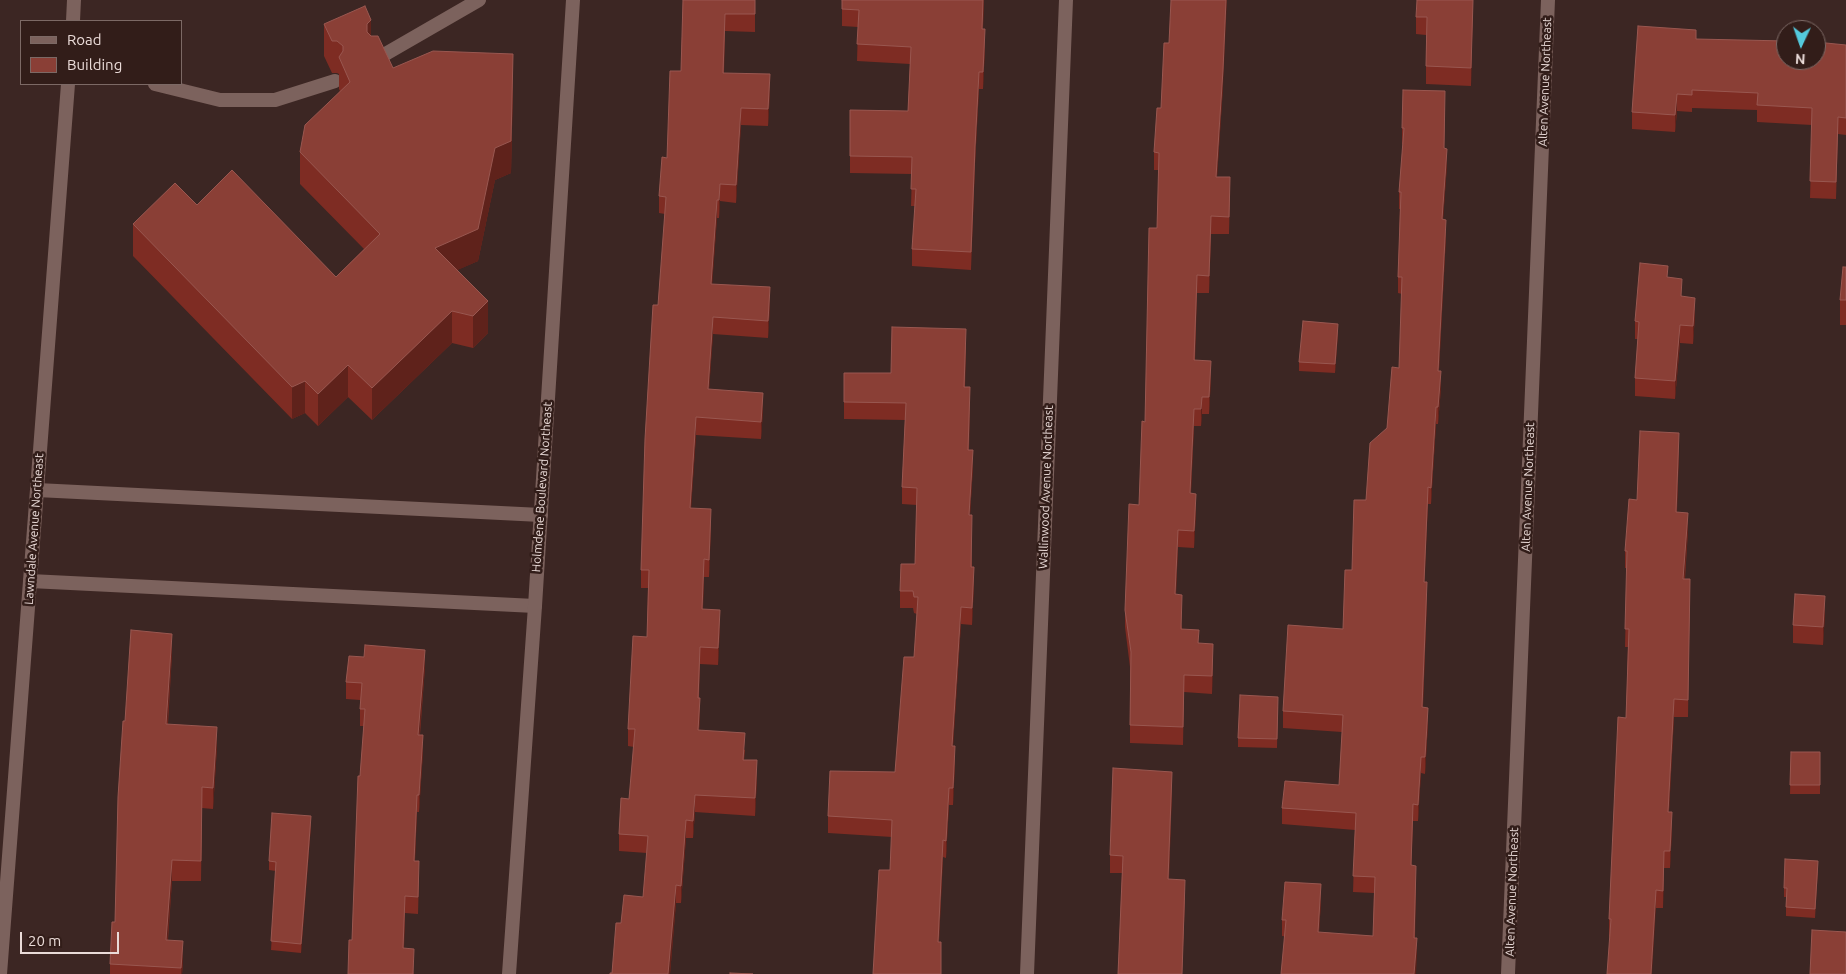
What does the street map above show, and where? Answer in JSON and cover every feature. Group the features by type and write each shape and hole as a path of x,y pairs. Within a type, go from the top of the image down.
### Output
{"street":[{"path":"73,20 74,0"},
{"path":"375,60 479,0"},
{"name":"Holmdene Boulevard Northeast","path":"509,974 535,606 573,0"},
{"name":"Wallinwood Avenue Northeast","path":"1027,974 1066,0"},
{"name":"Alten Avenue Northeast","path":"1508,974 1548,0"},
{"path":"159,85 220,100 276,100 335,81"},
{"name":"Lawndale Avenue Northeast","path":"0,974 68,85"},
{"path":"37,490 540,515"},
{"path":"30,581 535,606"}],"building":[{"path":"683,0 755,0 755,14 725,14 723,73 770,74 768,109 741,108 736,185 720,184 719,200 717,200 711,284 770,287 768,321 713,317 708,389 763,393 761,422 696,417 690,508 711,509 709,560 704,559 702,609 720,610 718,648 700,647 698,730 745,733 743,760 757,760 755,798 695,795 693,821 686,820 681,886 676,885 668,974 610,974 612,973 616,923 621,923 624,895 643,897 648,836 619,834 621,798 629,799 635,729 628,729 633,636 647,637 649,570 641,570 645,439 653,305 658,305 666,197 659,196 662,157 667,158 670,71 681,71"},
{"path":"842,0 983,0 982,29 985,29 983,72 979,72 971,252 912,249 916,189 911,189 912,157 850,156 850,110 908,111 911,47 857,44 859,10 842,9"},
{"path":"1171,0 1226,0 1216,177 1230,177 1229,217 1211,216 1209,276 1197,275 1194,360 1211,361 1209,397 1202,397 1201,409 1194,409 1190,493 1196,494 1194,531 1178,530 1175,594 1182,595 1181,629 1199,630 1198,643 1213,644 1212,676 1184,675 1183,727 1130,725 1131,652 1125,610 1129,504 1139,505 1142,421 1145,422 1149,228 1157,228 1159,153 1154,152 1157,108 1161,108 1164,43 1169,43"},
{"path":"1417,0 1473,0 1471,68 1426,66 1427,17 1416,17"},
{"path":"365,6 371,20 367,24 367,32 371,36 378,36 393,68 433,51 513,54 511,141 495,148 478,229 435,248 488,301 473,316 452,311 372,388 348,365 318,394 305,381 292,387 133,224 175,183 197,205 232,170 336,277 380,234 300,152 305,125 350,82 339,57 343,51 343,46 337,41 332,41 324,24"},
{"path":"1638,26 1696,30 1696,39 1776,41 1776,70 1826,70 1826,43 1846,45 1846,118 1838,117 1836,182 1810,181 1812,108 1757,105 1758,93 1692,90 1692,95 1677,94 1675,115 1632,112"},
{"path":"1403,90 1445,91 1444,148 1447,149 1442,219 1446,220 1438,371 1441,371 1438,407 1436,407 1431,488 1428,487 1424,582 1427,582 1422,707 1428,708 1425,757 1421,757 1418,805 1413,804 1411,865 1416,866 1414,938 1417,938 1414,974 1281,974 1286,920 1282,920 1285,882 1321,884 1318,932 1373,936 1375,877 1353,876 1356,813 1282,808 1285,781 1339,785 1343,715 1283,711 1288,625 1343,629 1345,570 1352,570 1354,500 1366,500 1370,443 1387,428 1392,367 1399,368 1402,277 1398,277 1401,192 1399,192 1404,128 1402,128"},
{"path":"1640,263 1668,266 1667,277 1682,279 1681,296 1695,298 1693,326 1680,325 1675,381 1635,378 1639,322 1635,321"},
{"path":"1843,267 1846,267 1846,300 1840,300"},
{"path":"1303,321 1338,324 1335,364 1299,362"},
{"path":"892,327 966,329 964,387 970,387 968,450 973,450 969,515 972,515 971,567 974,567 972,608 961,607 952,746 955,746 953,788 949,788 946,841 943,840 938,942 941,942 941,974 873,974 879,870 890,870 892,820 828,816 830,771 895,772 904,657 914,657 918,597 914,597 913,591 900,591 901,564 915,564 917,488 902,487 906,403 844,402 844,373 891,373"},
{"path":"1640,431 1679,433 1676,512 1688,513 1683,579 1690,579 1688,700 1674,699 1668,812 1672,812 1670,851 1664,851 1663,891 1656,890 1651,974 1607,974 1611,919 1609,919 1618,717 1626,718 1629,629 1625,629 1627,551 1625,551 1629,499 1637,500"},
{"path":"1795,594 1825,596 1823,627 1793,625"},
{"path":"131,630 172,634 166,724 217,727 213,788 202,787 201,861 172,860 166,940 183,941 181,968 110,964 112,922 115,922 118,797"},
{"path":"365,645 425,650 418,735 423,735 419,795 417,795 414,861 419,861 418,897 405,896 403,948 414,949 413,974 348,974 349,940 352,940 358,776 360,776 365,709 360,709 362,683 346,682 349,656 364,657"},
{"path":"1240,695 1278,697 1277,739 1238,738"},
{"path":"1791,752 1820,752 1820,785 1790,785"},
{"path":"1113,768 1172,772 1168,879 1185,880 1182,974 1118,974 1123,856 1110,855"},
{"path":"272,813 311,816 301,944 271,941 276,862 269,861"},
{"path":"1785,859 1818,861 1815,909 1786,907 1787,888 1784,888"},
{"path":"1812,930 1846,932 1846,974 1810,974"}]}
